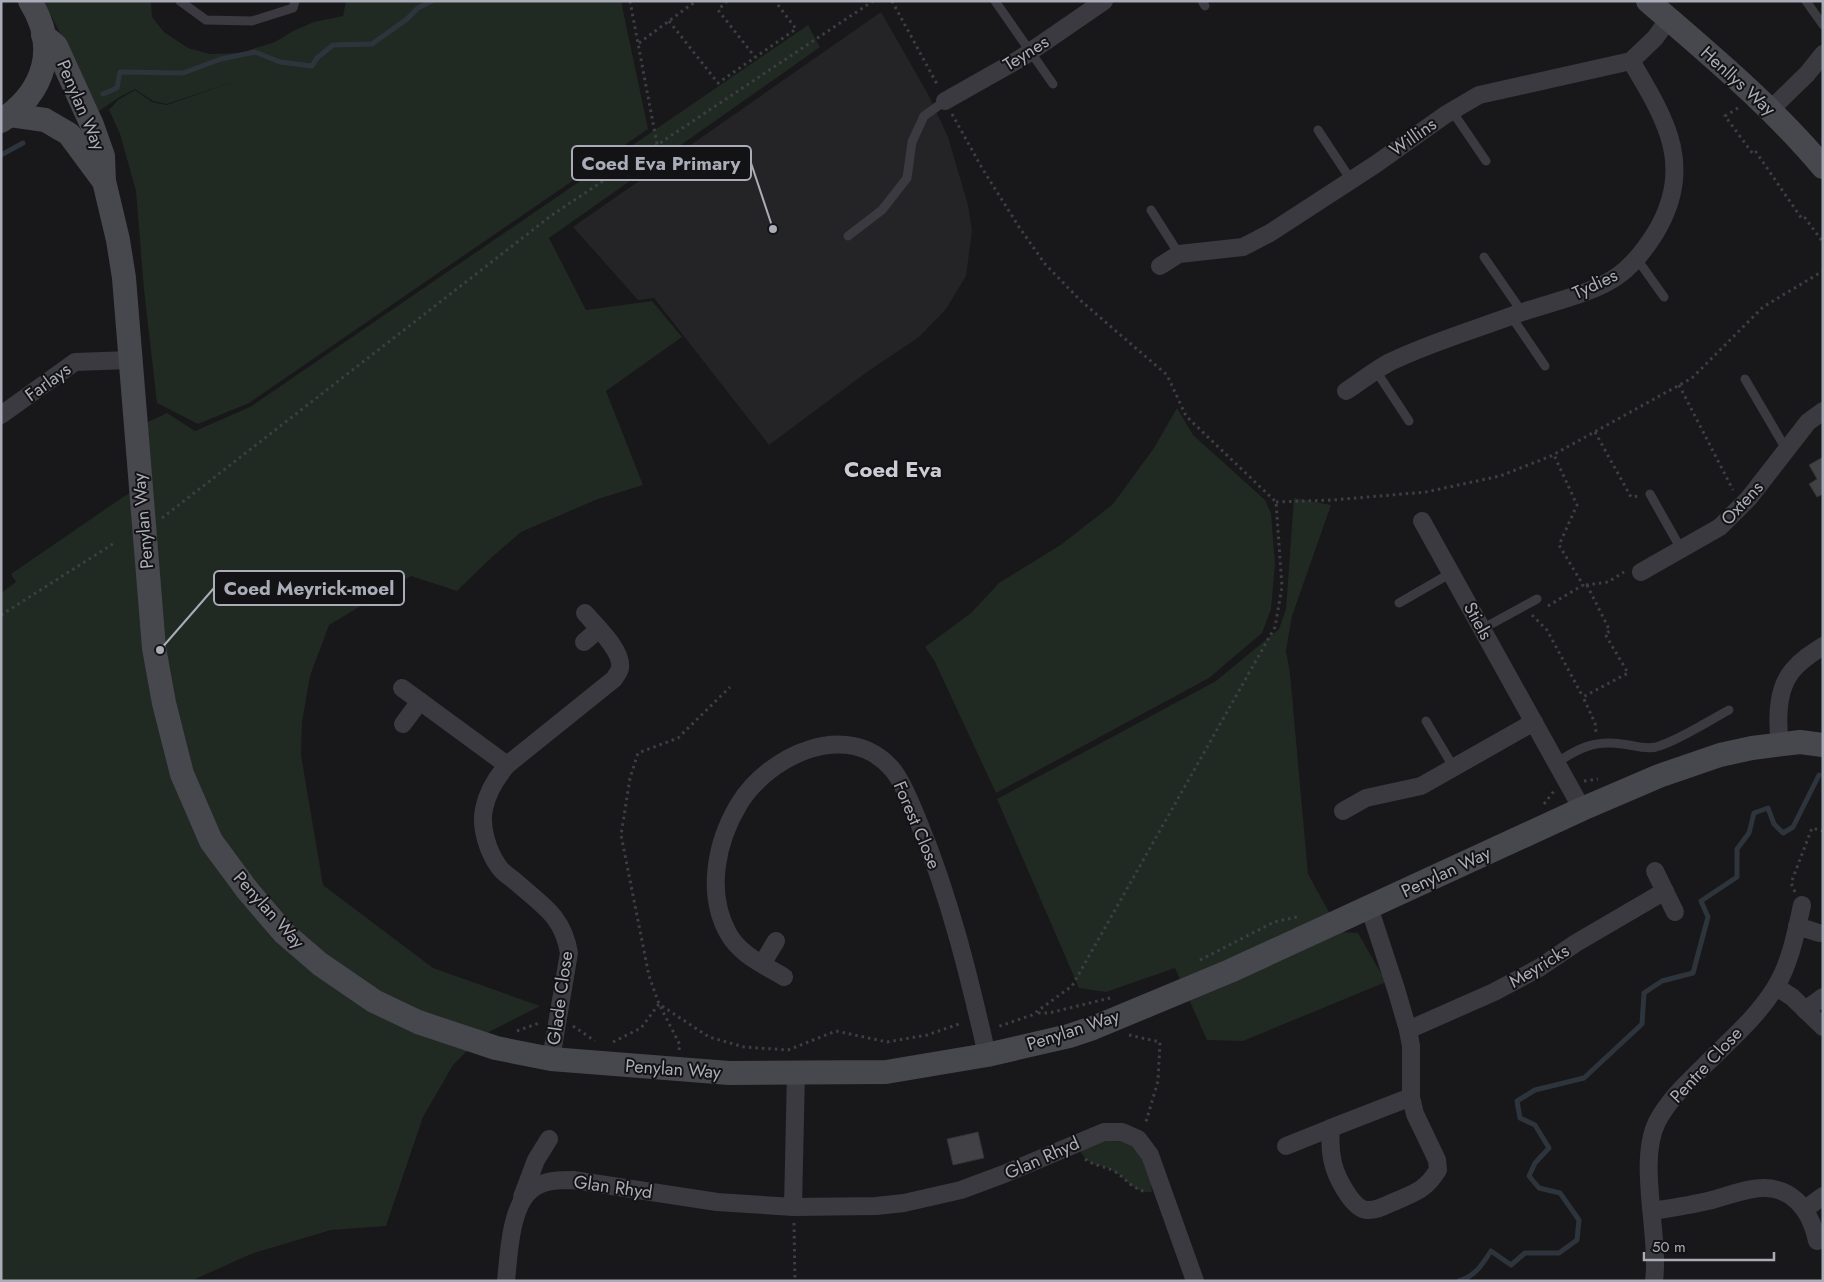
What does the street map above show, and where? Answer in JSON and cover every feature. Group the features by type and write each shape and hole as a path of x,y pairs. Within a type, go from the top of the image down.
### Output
{"street":[{"path":"6,118 26,101 35,88 45,57 44,35 36,11 30,1"},
{"name":"Teynes","path":"945,101 1030,52 1104,1"},
{"name":"Henllys Way","path":"1648,1 1762,102 1795,134 1823,167"},
{"path":"1632,61 1655,38 1669,20"},
{"name":"Penylan Way","path":"44,35 56,46 92,125 102,156 104,181 118,240 124,278 154,648 164,703 182,774 212,841 248,891 284,933 320,964 374,1001 409,1017 496,1048 551,1059 728,1073 886,1072 987,1055 1093,1028 1230,971 1582,809 1659,776 1720,755 1800,742 1823,745"},
{"path":"1762,102 1807,74 1823,54"},
{"name":"Willins","path":"1160,266 1179,254 1243,247 1270,233 1352,180 1452,111 1479,95 1632,61"},
{"name":"Tydies","path":"1346,391 1389,363 1516,314 1597,287 1619,275 1637,259 1663,219 1675,179 1675,169 1664,118 1632,61"},
{"name":"Penylan Way","path":"6,118 45,120 69,134 104,181"},
{"name":"Farlays","path":"1,415 75,362 130,360"},
{"name":"Oxtens","path":"1636,570 1681,549 1720,527 1749,498 1808,422 1823,411"},
{"name":"Stiels","path":"1422,521 1582,809"},
{"name":"Glade Close","path":"551,1059 569,953 567,941 560,924 550,912 499,868 490,851 484,830 484,809 498,776 507,765 614,678 620,670 620,659 614,648 586,613"},
{"path":"584,642 599,629"},
{"path":"1780,744 1778,713 1783,690 1791,672 1805,658 1823,646"},
{"path":"402,688 507,765"},
{"path":"403,724 420,702"},
{"path":"1343,812 1366,798 1421,786 1534,722"},
{"name":"Forest Close","path":"784,977 748,956 739,948 729,934 715,891 721,842 740,803 768,772 783,761 807,750 828,744 850,745 867,749 881,757 894,770 912,806 929,848 956,928 987,1055"},
{"path":"1654,871 1675,912"},
{"name":"Meyricks","path":"1408,1030 1471,1003 1532,972 1619,917 1665,891"},
{"name":"Pentre Close","path":"1654,1281 1656,1257 1650,1150 1657,1123 1674,1097 1760,1008 1776,987 1788,962 1802,905"},
{"path":"1331,1128 1330,1146 1333,1164 1349,1196 1358,1207 1368,1210 1378,1208 1414,1194 1429,1184 1438,1170 1437,1160 1415,1114 1411,1097 1411,1046 1408,1030 1369,907"},
{"path":"1798,926 1819,933"},
{"path":"762,964 776,941"},
{"path":"1776,987 1792,997 1823,1027"},
{"path":"1804,1010 1823,997"},
{"path":"793,1207 796,1072"},
{"path":"1286,1146 1411,1097"},
{"name":"Glan Rhyd","path":"520,1202 534,1187 552,1180 573,1180 717,1202 793,1207 876,1206 904,1203 961,1190 1104,1132 1122,1132 1138,1139"},
{"path":"506,1281 514,1226 520,1202 536,1160 549,1139"},
{"path":"1138,1139 1150,1155 1164,1189 1195,1281"},
{"path":"1652,1211 1697,1203 1753,1189 1772,1188 1795,1200 1805,1209 1813,1224 1817,1240"},
{"path":"1805,1209 1823,1196"}],"lane":[{"path":"180,1 206,20 252,21 293,8 294,1"},
{"path":"995,1 1053,84"},
{"path":"1806,1 1823,25"},
{"path":"848,236 882,210 907,178 912,142 924,116 945,101"},
{"path":"1452,111 1486,161"},
{"path":"1318,130 1352,180"},
{"path":"1151,210 1179,254"},
{"path":"1484,257 1545,366"},
{"path":"1637,259 1664,297"},
{"path":"1376,372 1409,421"},
{"path":"1745,379 1786,450"},
{"path":"1650,494 1681,549"},
{"path":"1399,603 1451,573"},
{"path":"1482,629 1530,603"},
{"path":"1556,763 1587,745 1623,744 1638,749 1655,747 1729,710"},
{"path":"1426,721 1454,768"}],"path":[{"path":"630,1 657,144"},
{"path":"639,43 696,1"},
{"path":"727,1 721,3 718,10 755,57"},
{"path":"669,21 718,83 796,29 775,1"},
{"path":"162,518 552,215 873,1"},
{"path":"658,1004 709,1037 744,1047 788,1050 836,1031 886,1042 927,1035 979,1019 992,1028 1036,1012 1072,986 1274,628 1282,587 1276,502 1186,416 1167,375 1080,300 1045,264 982,168 892,1"},
{"path":"1762,102 1743,105 1725,116 1753,154 1756,152 1802,219 1805,218 1823,242"},
{"path":"1276,502 1332,500 1426,492 1500,476 1554,455 1692,378 1763,307 1823,271"},
{"path":"1680,384 1733,491 1749,498"},
{"path":"1595,432 1631,497 1650,494"},
{"path":"1554,455 1577,505 1559,546 1585,585 1610,631 1605,634 1628,673 1583,697"},
{"path":"1,615 116,542"},
{"path":"1530,603 1545,608 1585,585 1608,582 1636,570"},
{"path":"1530,603 1547,630 1596,723 1598,744"},
{"path":"677,1055 680,1044 658,1004 649,976 621,835 630,778 638,753 678,738 730,687"},
{"path":"1543,805 1556,787 1568,784"},
{"path":"1802,905 1791,883 1812,828 1823,831"},
{"path":"1198,961 1274,922 1299,916"},
{"path":"1036,1012 1049,1012 1117,996"},
{"path":"607,1043 616,1042 641,1028 658,1004"},
{"path":"496,1048 504,1037 559,1015 598,1043"},
{"path":"1093,1028 1160,1042 1158,1081 1138,1139"},
{"path":"1075,1144 1086,1160 1094,1165 1116,1172 1138,1190 1147,1193 1164,1189"},
{"path":"793,1207 795,1281"}],"shaded area":[{"path":"44,1 151,1 152,17 164,32 188,48 210,54 240,53 275,42 293,31 314,22 343,16 346,1 621,1 648,129 249,403 198,424 157,403 144,290 136,191 120,134 109,110 118,100 135,90 152,102 167,105 235,81 167,104 153,101 135,89 99,111"},
{"path":"881,12 929,96 948,137 968,205 972,231 966,276 946,309 919,337 867,372 769,445 654,298 638,300 573,227"},
{"path":"808,25 820,47 549,238 586,310 652,301 682,337 606,391 643,485 598,499 521,532 457,591 411,576 329,625 310,676 302,722 301,755 323,885 433,968 540,1006 483,1035 453,1065 423,1117 386,1226 331,1230 251,1254 191,1281 1,1281 1,593 16,582 11,574 123,497 148,484 148,422 167,413 195,431 250,407"},
{"path":"1177,408 1193,435 1265,500 1271,513 1275,564 1271,609 1262,633 1209,678 996,793 934,660 925,647 971,613 999,583 1062,544 1113,504 1154,448"},
{"path":"1294,498 1331,505 1292,616 1286,651 1290,673 1308,874 1340,932 1358,933 1386,982 1243,1041 1207,1040 1175,968 1106,992 1079,988 997,799 1216,681 1279,629 1286,609"},
{"path":"1110,1136 1140,1149 1152,1192 1136,1189 1120,1175 1088,1161 1079,1150"}],"building":[{"path":"1823,457 1823,494 1817,497 1809,484 1817,479 1809,465"},
{"path":"978,1132 984,1158 953,1165 947,1139"}],"waterway":[{"path":"103,94 117,88 120,72 183,73 221,59 255,52 280,62 312,66 317,58 333,45 372,44 407,19 418,8 432,1"},
{"path":"1,155 23,143"},
{"path":"1459,1281 1474,1273 1491,1251 1511,1265 1525,1253 1559,1253 1577,1240 1579,1220 1560,1193 1539,1188 1529,1176 1535,1163 1549,1148 1535,1125 1520,1118 1517,1101 1535,1090 1584,1078 1642,1024 1644,993 1662,981 1693,973 1708,917 1701,901 1737,877 1737,849 1749,833 1754,813 1768,808 1774,824 1783,833 1793,827 1819,775"}],"place":[{"name":"Coed Eva Primary","path":"773,229"},
{"name":"Coed Meyrick-moel","path":"160,650"}],"district":[{"name":"Coed Eva","path":"893,469"}]}
